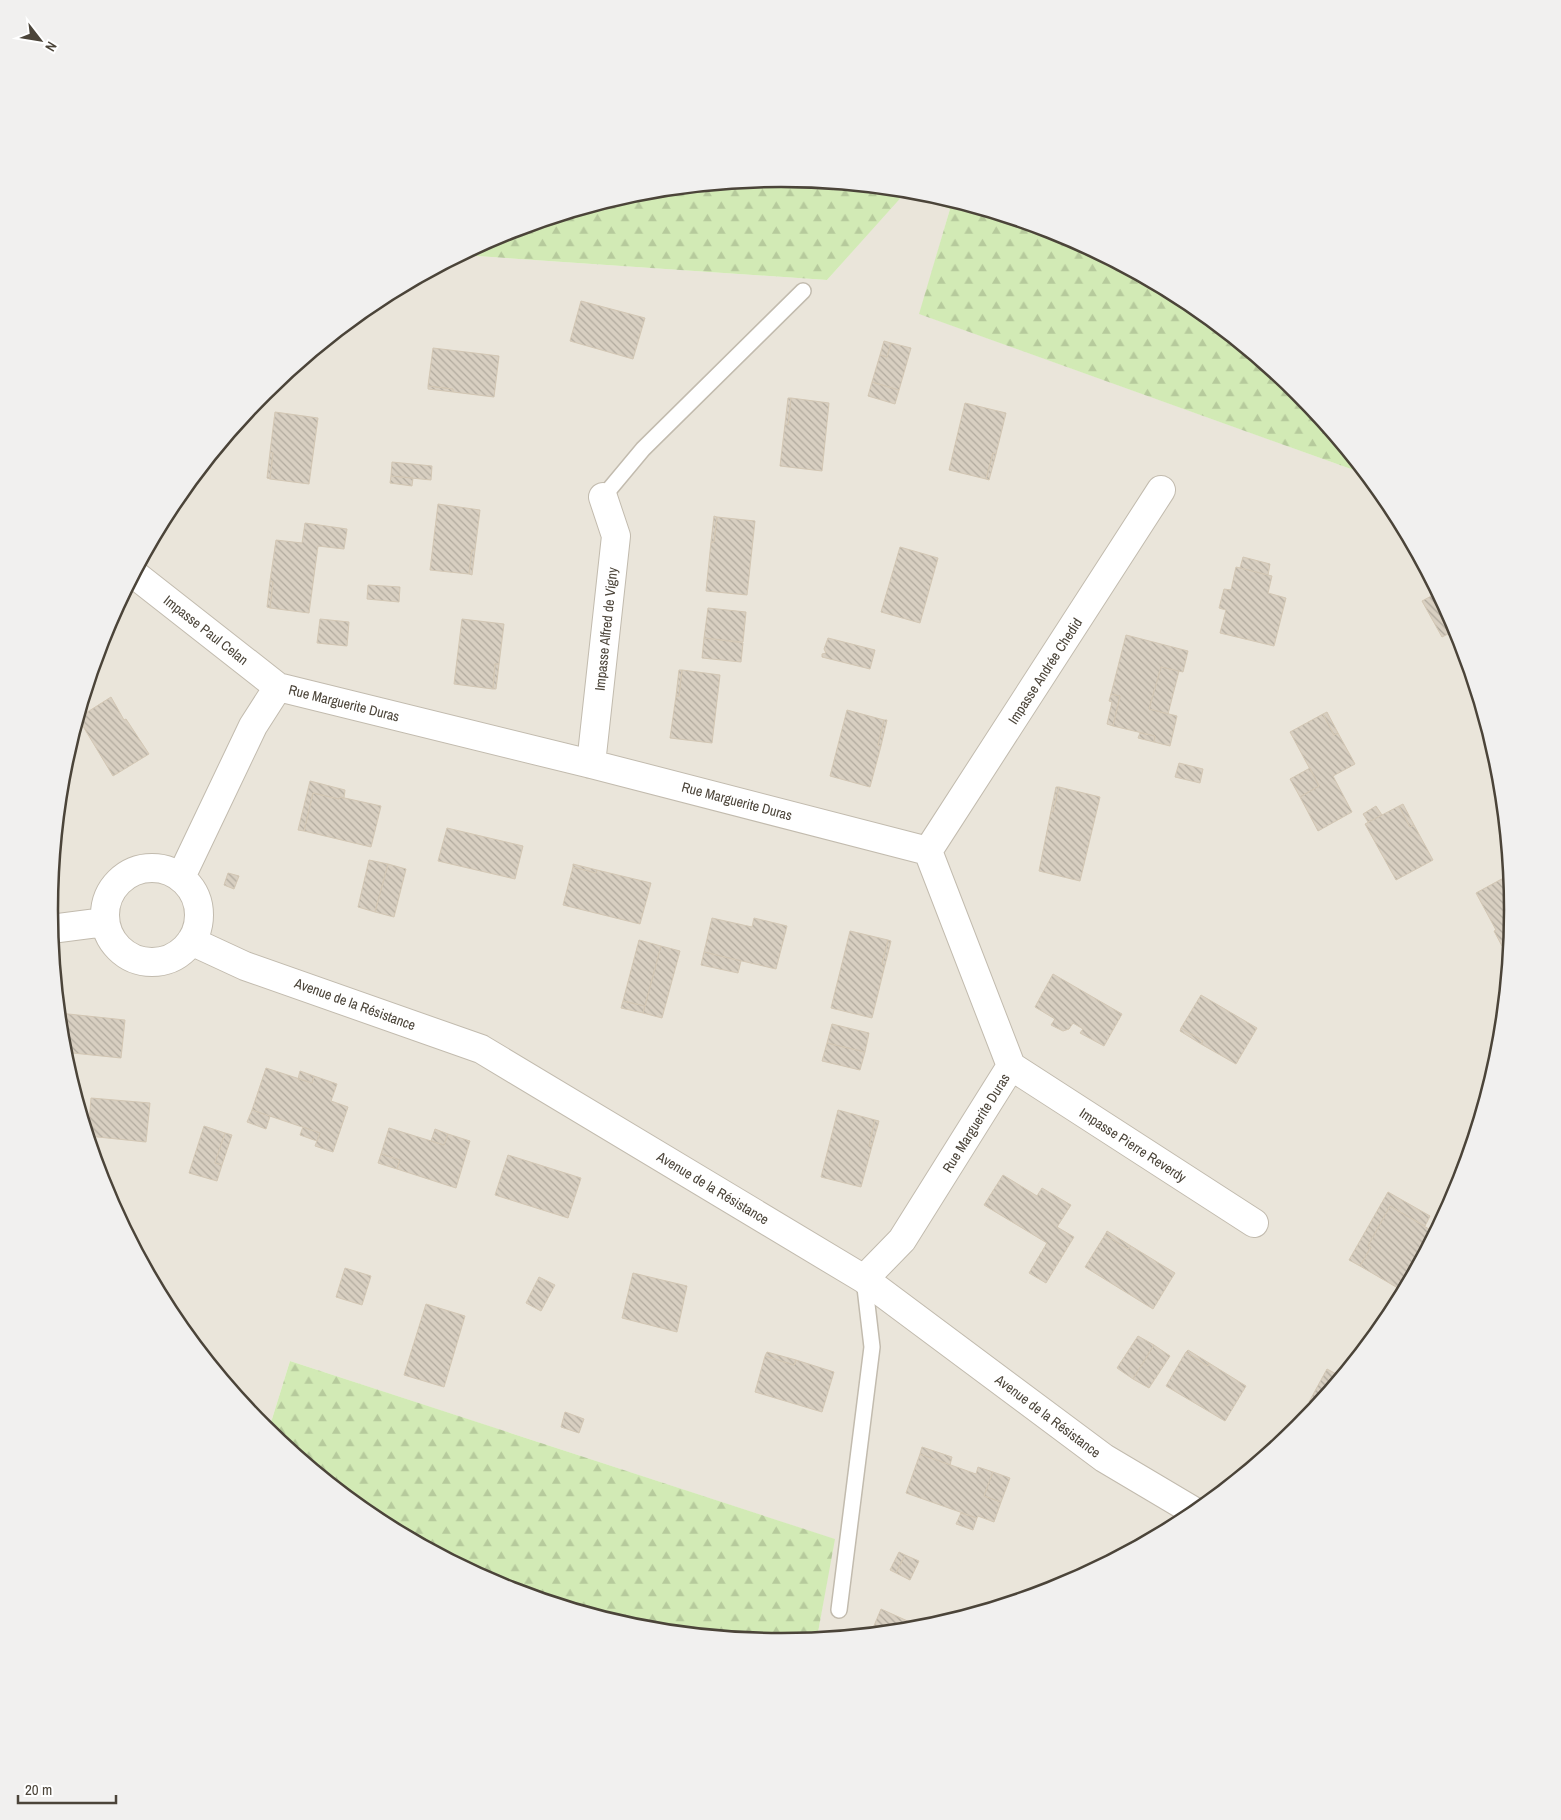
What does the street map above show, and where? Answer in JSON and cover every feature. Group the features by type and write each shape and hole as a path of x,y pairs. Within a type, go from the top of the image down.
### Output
{"street":[{"name":"Impasse Andrée Chedid","path":"928,851 1161,490"},
{"name":"Impasse Alfred de Vigny","path":"591,764 616,536 603,497"},
{"name":"Impasse Paul Celan","path":"139,578 278,686"},
{"name":"Rue Marguerite Duras","path":"181,877 253,726 278,686 928,851 1011,1066 902,1240 864,1278"},
{"path":"155,867 169,870 181,877 191,887 197,900 199,914 197,928 191,940 182,951 156,962 141,961 128,956 117,947 109,936 105,922 105,908 109,894 117,883 128,874 140,868 155,867"},
{"path":"58,928 105,922"},
{"name":"Avenue de la Résistance","path":"191,940 245,966 481,1049 864,1278 1104,1458 1185,1509"},
{"name":"Impasse Pierre Reverdy","path":"1011,1066 1254,1223"}],"lane":[{"path":"603,497 643,449 803,292"},
{"path":"839,1610 872,1347 864,1278"}],"shaded area":[{"path":"900,197 950,209 920,314 1354,470 1382,508 1429,590 1465,678 1479,723 1490,769 1502,863 1504,910 1502,957 1490,1051 1479,1097 1448,1187 1429,1230 1407,1272 1382,1312 1324,1387 1292,1421 1221,1484 1182,1511 1142,1536 1057,1578 1013,1595 922,1619 875,1627 818,1631 834,1539 290,1361 271,1423 269,1421 237,1387 179,1312 154,1272 132,1230 113,1187 82,1097 71,1051 59,957 58,910 59,863 71,769 82,723 96,678 132,590 154,548 179,508 237,433 304,366 340,336 419,284 474,256 827,280"}],"green space":[{"path":"780,187 875,193 901,197 827,280 474,256 548,225 639,201 686,193"},
{"path":"939,205 1013,225 1057,242 1142,284 1182,309 1221,336 1257,366 1324,433 1354,470 919,314 950,209"},
{"path":"290,1361 835,1539 818,1631 780,1633 686,1627 639,1619 548,1595 504,1578 419,1536 340,1484 271,1423"}],"building":[{"path":"581,301 645,318 633,359 570,341"},
{"path":"884,341 891,343 887,357 880,355"},
{"path":"891,343 911,348 899,390 872,382 880,355 887,357"},
{"path":"433,348 499,356 494,397 453,392 453,389 428,386"},
{"path":"872,382 899,390 895,404 868,396"},
{"path":"428,386 453,389 453,392 428,389"},
{"path":"788,398 791,398 788,425 785,424"},
{"path":"791,398 829,403 822,471 780,466 785,424 788,425"},
{"path":"965,403 1006,413 996,454 993,453 986,479 949,470"},
{"path":"275,412 318,418 309,484 270,479 273,453 270,452"},
{"path":"270,452 273,453 270,479 267,478"},
{"path":"993,453 996,454 989,480 986,479"},
{"path":"392,462 432,466 431,480 391,476"},
{"path":"391,476 413,478 412,486 390,483"},
{"path":"438,504 480,510 475,550 472,550 469,574 430,570"},
{"path":"714,516 717,517 714,542 711,542"},
{"path":"717,517 755,521 747,595 706,591 711,542 714,542"},
{"path":"305,523 347,529 344,549 318,546 309,613 270,608 273,582 270,581 276,540 302,543"},
{"path":"900,547 938,558 920,623 881,612"},
{"path":"472,550 475,550 472,575 469,574"},
{"path":"1243,557 1270,564 1268,575 1240,568"},
{"path":"1236,567 1272,576 1268,593 1286,598 1274,646 1220,633 1226,610 1219,608 1224,589 1231,590"},
{"path":"270,581 273,582 270,608 267,607"},
{"path":"368,585 400,587 399,602 367,599"},
{"path":"1432,596 1448,634 1442,637 1422,601"},
{"path":"708,608 746,612 743,642 704,638"},
{"path":"320,619 349,622 347,646 317,643"},
{"path":"462,619 504,624 499,664 495,664 493,689 454,684"},
{"path":"1126,635 1188,651 1183,672 1161,667 1149,709 1177,716 1170,746 1154,742 1155,736 1113,726 1120,696 1111,694"},
{"path":"704,638 743,643 741,662 702,658"},
{"path":"828,638 875,650 870,669 822,657 822,654 826,653 824,649"},
{"path":"495,664 499,664 496,689 493,689"},
{"path":"1161,667 1179,671 1168,714 1149,709"},
{"path":"679,670 682,670 679,696 676,696"},
{"path":"682,670 720,675 712,743 670,738 676,696 679,696"},
{"path":"1111,694 1120,696 1113,726 1107,724 1112,702 1109,701"},
{"path":"111,697 124,720 126,719 149,754 113,776 82,724 85,714"},
{"path":"847,710 884,720 878,745 881,746 870,787 830,776"},
{"path":"1327,712 1338,733 1334,735 1323,714"},
{"path":"1323,714 1334,735 1338,733 1355,764 1333,776 1352,812 1318,831 1300,797 1319,786 1290,732"},
{"path":"884,720 887,720 881,746 878,745"},
{"path":"1140,733 1155,736 1154,742 1138,738"},
{"path":"1179,763 1203,769 1200,783 1175,777"},
{"path":"1310,768 1319,786 1300,797 1290,779"},
{"path":"310,781 345,790 344,798 340,797 339,799 313,793 304,831 298,830"},
{"path":"1056,787 1059,787 1053,812 1051,811"},
{"path":"1059,787 1100,797 1080,881 1039,871 1051,811 1053,812"},
{"path":"313,793 381,806 371,847 304,831"},
{"path":"1403,804 1414,825 1410,827 1399,806"},
{"path":"1376,806 1382,815 1368,822 1363,814"},
{"path":"1399,806 1410,827 1414,825 1433,860 1396,880 1365,824"},
{"path":"447,828 523,846 515,879 438,861"},
{"path":"369,860 388,864 375,912 358,907"},
{"path":"388,864 406,869 394,917 375,912"},
{"path":"573,864 597,870 596,873 573,867"},
{"path":"573,867 596,873 597,870 651,883 640,924 563,905"},
{"path":"228,873 239,876 234,889 224,885"},
{"path":"1503,878 1504,910 1502,946 1494,931 1496,930 1476,893"},
{"path":"712,918 752,927 754,918 787,926 776,969 704,952"},
{"path":"850,931 888,940 882,964 885,965 872,1018 831,1008"},
{"path":"639,940 661,946 645,1006 623,1001"},
{"path":"888,940 891,941 885,965 882,964"},
{"path":"661,946 680,951 662,1018 643,1013"},
{"path":"704,952 741,961 738,973 701,965"},
{"path":"1053,974 1122,1014 1104,1046 1080,1033 1083,1029 1073,1023 1069,1029 1063,1031 1051,1025 1055,1019 1035,1007"},
{"path":"1201,995 1257,1028 1236,1064 1201,1044 1203,1041 1181,1028"},
{"path":"623,1001 645,1006 643,1013 621,1008"},
{"path":"65,1014 125,1020 121,1058 71,1053"},
{"path":"832,1024 869,1033 865,1052 827,1043"},
{"path":"1181,1028 1203,1041 1201,1044 1180,1031"},
{"path":"827,1043 865,1052 860,1070 822,1061"},
{"path":"266,1068 312,1083 314,1076 337,1084 331,1101 348,1107 333,1152 315,1146 320,1133 252,1110"},
{"path":"300,1071 314,1076 312,1083 298,1079"},
{"path":"91,1098 150,1103 146,1142 94,1137 89,1120"},
{"path":"252,1110 270,1116 266,1129 247,1122"},
{"path":"838,1110 875,1120 869,1146 872,1146 861,1187 821,1177"},
{"path":"875,1120 879,1121 872,1146 869,1146"},
{"path":"204,1126 225,1133 215,1163 222,1165 217,1181 189,1173"},
{"path":"303,1127 320,1133 317,1141 300,1135"},
{"path":"389,1128 444,1145 448,1134 470,1141 456,1188 397,1169 400,1160 381,1154"},
{"path":"435,1129 448,1134 444,1145 431,1141"},
{"path":"225,1133 232,1135 222,1165 215,1163"},
{"path":"381,1154 400,1160 397,1169 378,1163"},
{"path":"508,1155 581,1178 568,1218 495,1195"},
{"path":"1003,1175 1037,1196 1042,1188 1071,1205 1057,1227 1074,1237 1046,1283 1029,1273 1047,1243 984,1205"},
{"path":"1388,1192 1430,1216 1425,1226 1390,1206 1368,1246 1371,1247 1360,1266 1349,1260"},
{"path":"1390,1206 1429,1229 1397,1288 1360,1266 1371,1247 1368,1246"},
{"path":"1107,1231 1131,1246 1128,1249 1105,1235"},
{"path":"1105,1235 1128,1249 1131,1246 1175,1273 1153,1309 1085,1267"},
{"path":"345,1268 371,1276 362,1305 336,1297"},
{"path":"633,1273 687,1286 677,1332 622,1318"},
{"path":"539,1277 555,1285 541,1311 526,1303"},
{"path":"426,1304 465,1316 444,1387 404,1375"},
{"path":"1138,1336 1154,1345 1133,1379 1117,1368"},
{"path":"1154,1345 1170,1356 1149,1388 1133,1379"},
{"path":"1188,1350 1209,1363 1208,1366 1186,1352"},
{"path":"767,1352 796,1360 794,1365 765,1356"},
{"path":"1186,1352 1208,1366 1209,1363 1246,1386 1225,1421 1166,1386"},
{"path":"765,1356 794,1365 796,1360 834,1372 822,1412 755,1392"},
{"path":"1327,1369 1335,1373 1324,1387 1309,1402"},
{"path":"565,1412 584,1419 579,1433 561,1427"},
{"path":"922,1447 952,1457 950,1465 920,1454"},
{"path":"920,1454 976,1474 978,1467 993,1472 984,1496 1001,1502 994,1522 978,1516 977,1518 906,1493"},
{"path":"993,1472 1010,1478 1001,1502 984,1496"},
{"path":"961,1513 977,1518 973,1530 956,1524"},
{"path":"899,1552 905,1555 896,1573 890,1570"},
{"path":"905,1555 919,1561 910,1580 896,1573"},
{"path":"881,1609 908,1621 875,1627 873,1627"}]}
